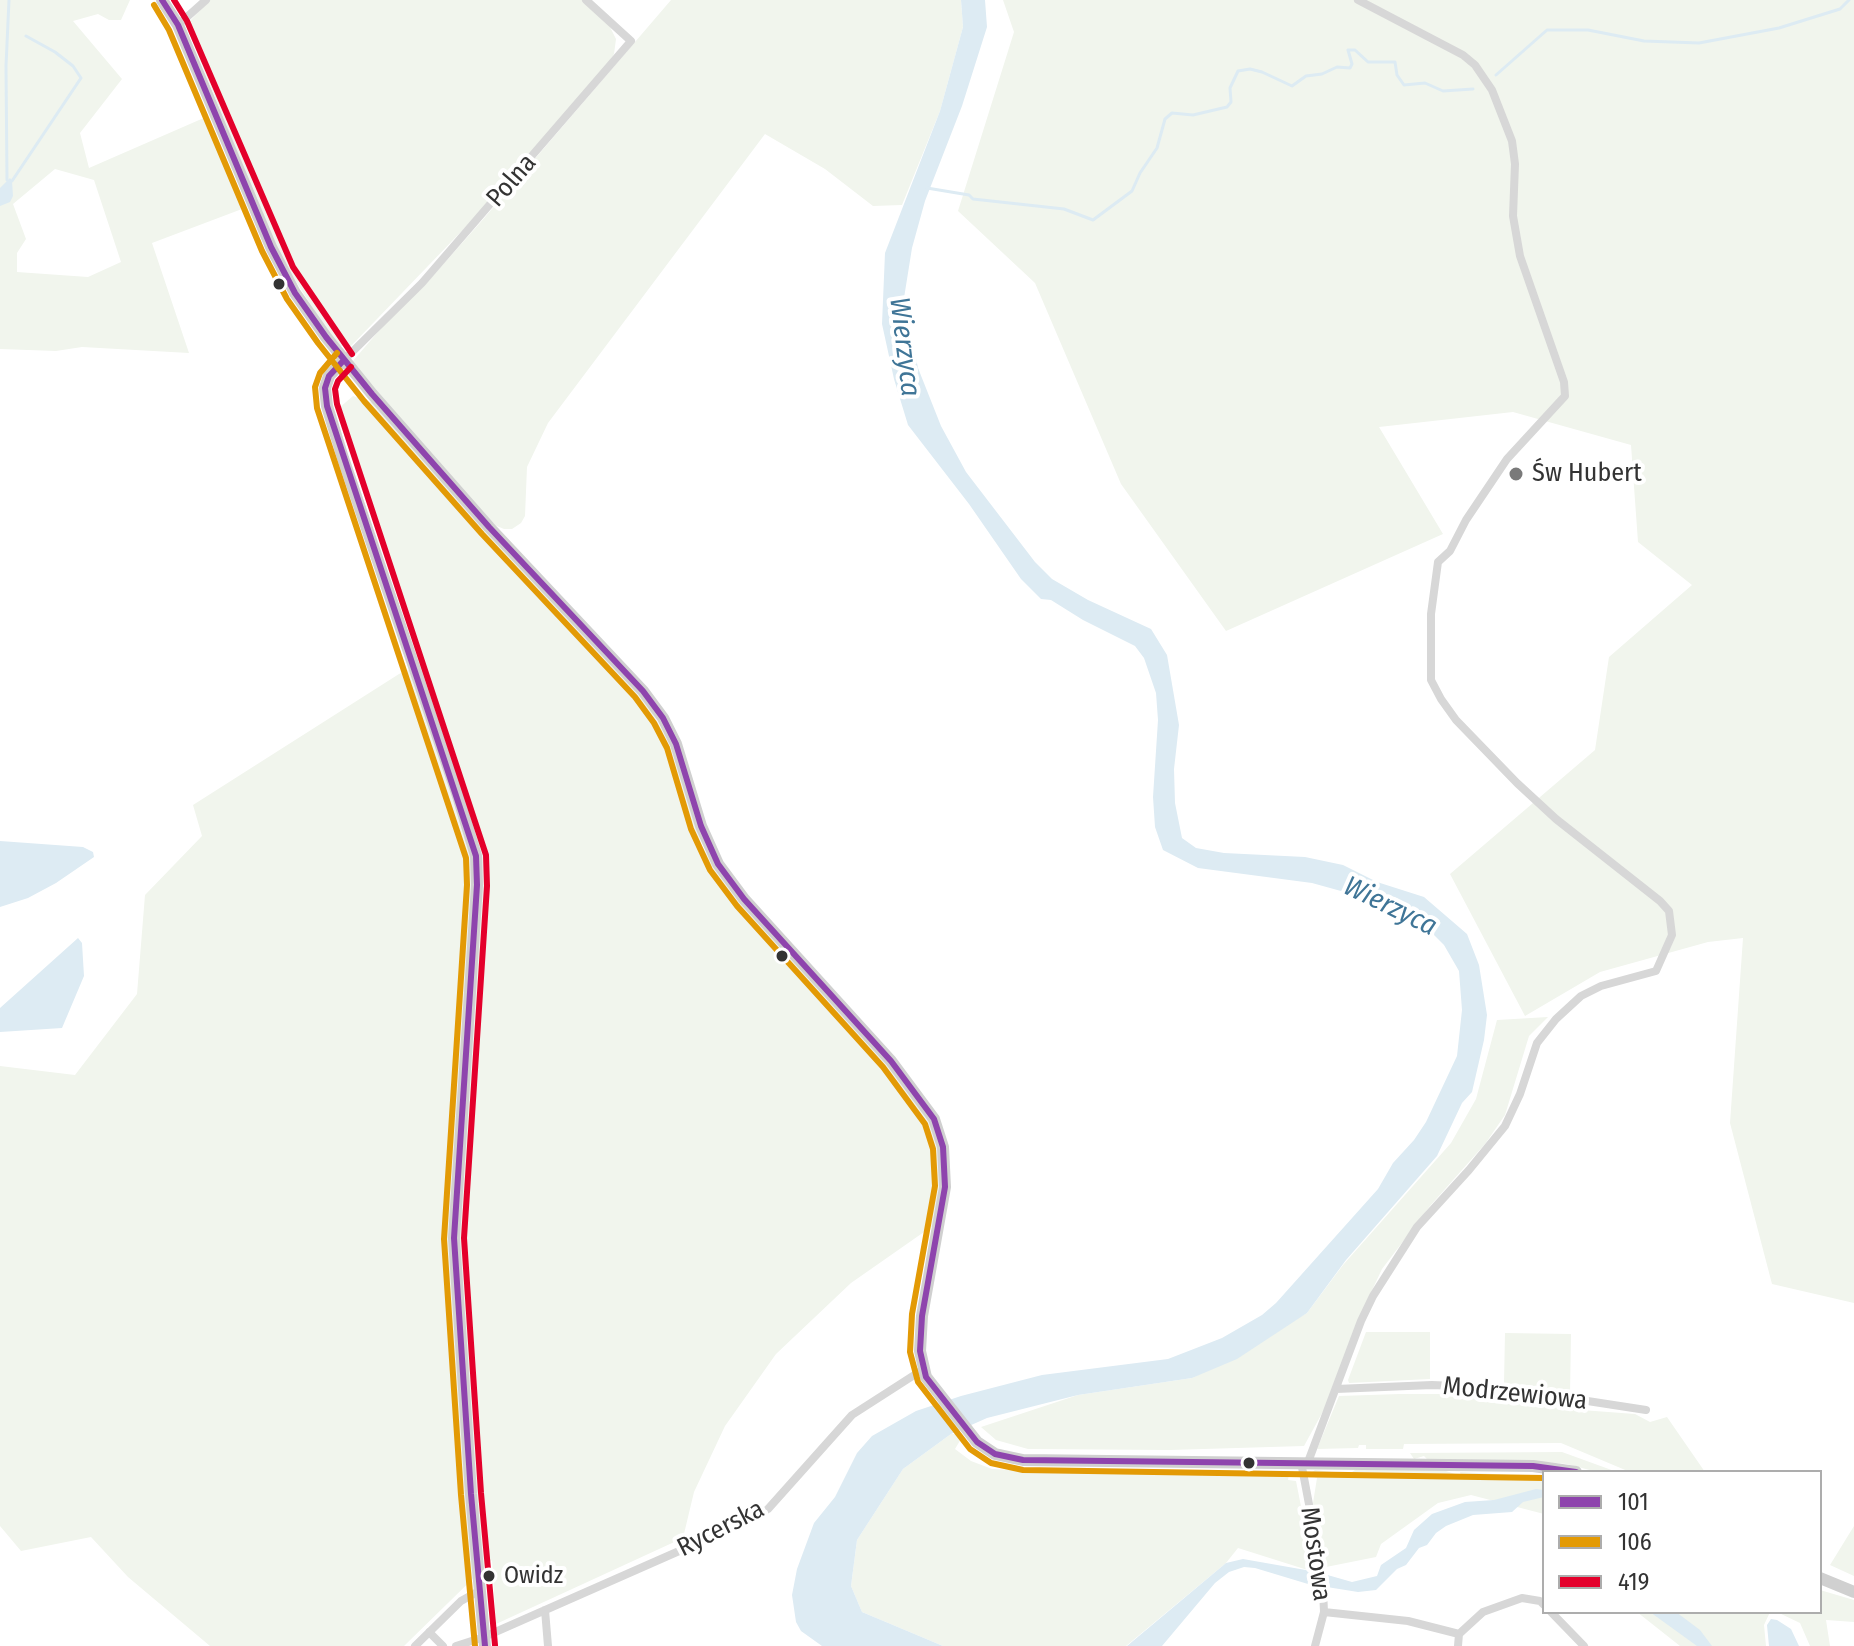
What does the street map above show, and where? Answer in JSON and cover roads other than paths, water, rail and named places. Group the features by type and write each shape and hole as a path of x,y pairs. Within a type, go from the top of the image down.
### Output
{"street":[{"path":"162,0 178,25 284,272 344,360 489,527 643,691 663,718 676,744 701,826 718,864 753,909 891,1061 934,1119 943,1147 945,1187 922,1316 922,1370 977,1442 995,1454 1023,1460 1533,1466 1562,1470"},
{"path":"178,25 206,0"},
{"name":"Polna","path":"344,360 422,283 631,41 586,0"},
{"path":"1304,1462 1373,1296 1417,1227 1505,1126 1520,1094 1537,1043 1556,1019 1581,996 1601,986 1656,971 1672,935 1669,911 1660,901 1556,819 1517,783 1456,720 1431,680 1431,614 1438,562 1450,551 1466,520 1507,459 1565,396 1564,382 1520,256 1513,216 1515,164 1512,141 1492,90 1475,65 1463,55 1358,0"},
{"path":"344,360 329,376 325,388 327,406 476,856 477,885 454,1238 484,1641"},
{"name":"Rycerska","path":"456,1646 484,1641 545,1610 754,1518 768,1509 852,1415 922,1370"},
{"name":"Modrzewiowa","path":"1336,1389 1432,1385 1503,1388 1646,1410"},
{"name":"Mostowa","path":"1304,1462 1324,1612 1315,1646"},
{"path":"1822,1579 1854,1592"},
{"path":"415,1646 461,1601 479,1591"},
{"path":"1458,1646 1459,1634 1483,1612 1522,1598 1542,1603"},
{"path":"545,1610 548,1646"},
{"path":"1324,1612 1408,1621 1459,1634"},
{"path":"1553,1614 1584,1646"},
{"path":"429,1632 443,1646"}],"water":[{"name":"Wierzyca","path":"961,0 985,0 987,27 962,106 925,201 912,248 904,298 918,368 941,426 966,472 1035,562 1052,579 1088,600 1151,629 1167,655 1179,725 1174,769 1175,803 1182,838 1196,848 1224,853 1305,857 1343,865 1377,882 1424,897 1467,934 1479,965 1487,1015 1472,1092 1462,1103 1437,1156 1346,1260 1307,1313 1237,1359 1192,1378 1078,1395 987,1418 951,1434 903,1469 857,1540 851,1586 862,1612 943,1646 822,1646 801,1631 796,1622 792,1595 797,1569 814,1523 835,1497 857,1453 872,1436 916,1411 961,1396 1042,1375 1168,1359 1222,1338 1262,1315 1378,1189 1393,1163 1426,1122 1457,1056 1462,1010 1459,971 1444,945 1419,920 1359,896 1312,883 1198,868 1163,850 1155,827 1153,797 1158,720 1156,693 1144,658 1135,646 1051,600 1041,599 1021,579 969,504 908,425 882,324 885,253 940,111 963,27"},
{"path":"10,178 13,196 10,202 0,206 0,188"},
{"path":"0,841 83,847 93,852 94,857 28,898 0,907"},
{"path":"78,938 82,943 84,976 62,1028 0,1032 0,1008"},
{"path":"1542,1490 1542,1497 1523,1502 1512,1512 1473,1515 1446,1526 1376,1590 1358,1592 1308,1584 1244,1567 1229,1572 1215,1583 1162,1646 1127,1646 1226,1563 1243,1559 1317,1572 1352,1582 1377,1576 1381,1565 1406,1548 1414,1530 1432,1514 1465,1502 1494,1500"},
{"path":"1653,1614 1679,1614 1700,1630 1712,1646 1697,1646"},
{"path":"1771,1619 1791,1629 1799,1646 1769,1646 1767,1625"}],"waterway":[{"path":"7,180 9,0"},
{"path":"1496,75 1547,30 1588,30 1644,41 1699,43 1779,28 1840,9 1849,0"},
{"path":"12,181 81,78 73,66 55,52 26,36"},
{"path":"927,188 969,195 973,199 1064,209 1093,220 1132,191 1157,148 1165,119 1172,113 1193,115 1227,107 1231,102 1230,88 1238,71 1250,69 1262,72 1292,86 1306,76 1322,74 1337,67 1350,68 1352,64 1348,50 1355,50 1368,62 1395,62 1397,75 1404,85 1425,83 1443,91 1473,89"}],"place":[{"name":"Św Hubert","path":"1516,474"},
{"name":"Owidz","path":"489,1576"}]}
